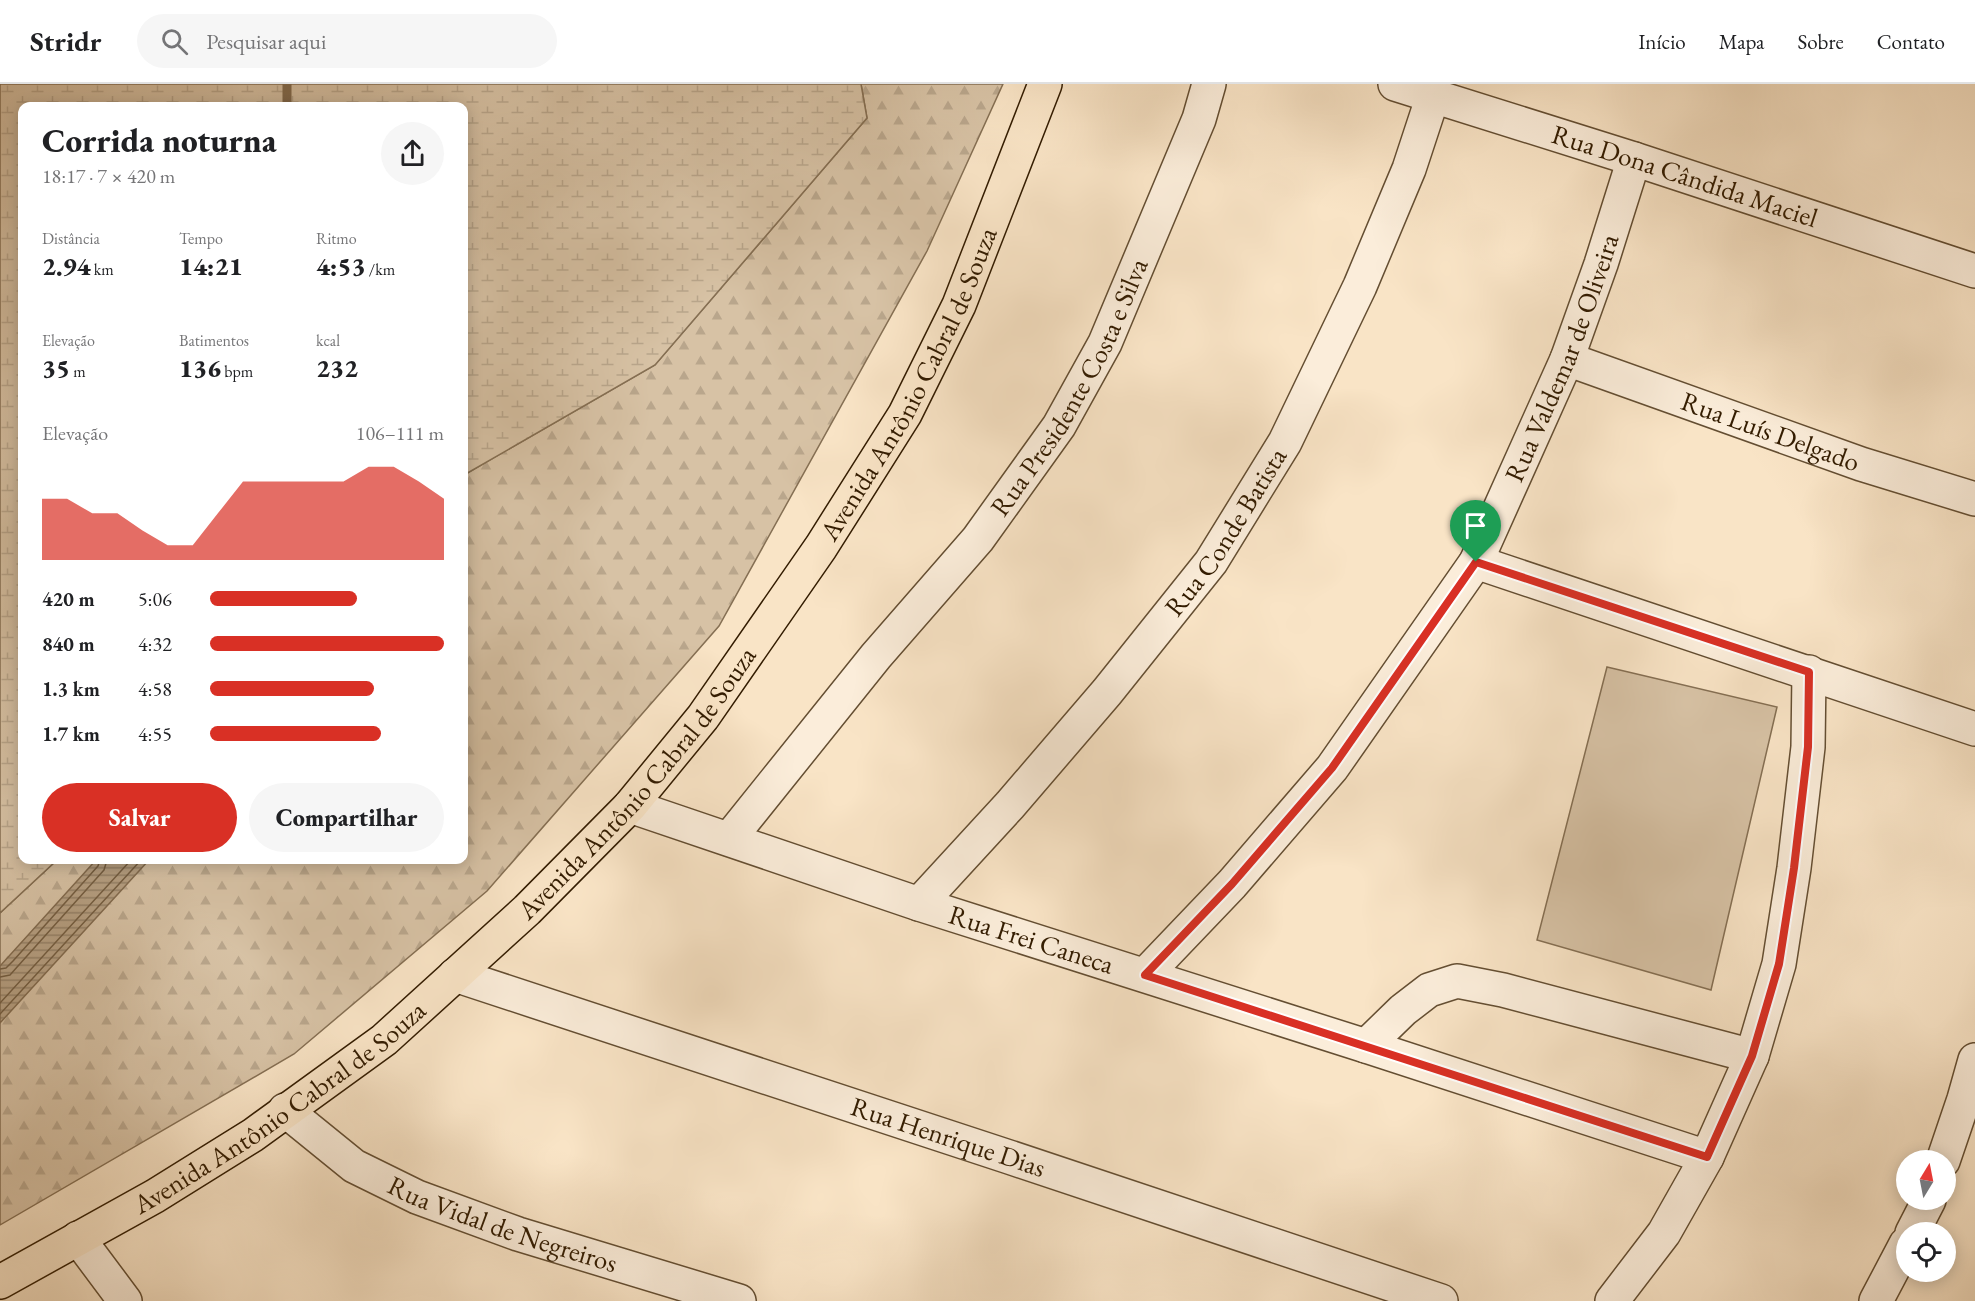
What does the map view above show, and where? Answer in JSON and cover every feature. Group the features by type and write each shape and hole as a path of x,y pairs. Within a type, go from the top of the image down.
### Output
{"main road":[{"name":"Avenida Antônio Cabral de Souza","path":"0,1282 155,1196 253,1135 384,1040 527,910 630,806 703,717 822,547 905,414 959,305 1045,84"}],"street":[{"name":"Rua Presidente Costa e Silva","path":"729,839 876,656 978,539 1059,426 1106,343 1199,119 1209,84"},
{"name":"Rua Dona Cândida Maciel","path":"1395,84 1634,159 1975,271"},
{"name":"Rua Conde Batista","path":"919,904 1025,788 1107,692 1211,562 1285,442 1355,296 1409,169 1433,96"},
{"name":"Rua Valdemar de Oliveira","path":"1145,975 1232,884 1332,768 1476,562 1567,358 1601,264 1634,159"},
{"name":"Rua Luís Delgado","path":"1567,358 1861,464 1975,499"},
{"path":"1476,562 1975,729"},
{"path":"1612,1301 1664,1233 1707,1157 1752,1056 1779,964 1794,868 1808,747 1809,672"},
{"name":"Rua Frei Caneca","path":"630,806 919,904 1707,1157"},
{"name":"Rua Henrique Dias","path":"455,975 1009,1156 1441,1301"},
{"path":"1366,1046 1403,1010 1429,990 1457,981 1514,993 1752,1056"},
{"path":"1947,1150 1965,1099 1975,1060"},
{"name":"Rua Vidal de Negreiros","path":"285,1110 354,1166 417,1197 518,1234 739,1301"},
{"path":"78,1238 125,1301"},
{"path":"1876,1301 1896,1263"}],"green space":[{"path":"0,84 861,84 867,118 655,365 468,473 468,102 18,102 18,864 53,864 0,913"},
{"path":"861,84 1003,84 927,251 719,626 487,891 294,1054 0,1225 0,913 53,864 468,864 468,473 655,365 867,118"},
{"path":"1607,667 1777,707 1711,990 1537,940"}],"water":[{"path":"92,864 145,864 0,1023 0,966"}],"waterway":[{"path":"287,84 287,102"}],"route":[{"path":"1476,562 1809,672 1808,747 1794,868 1779,964 1752,1056 1707,1157 1145,975 1232,884 1332,768 1476,562"}]}
